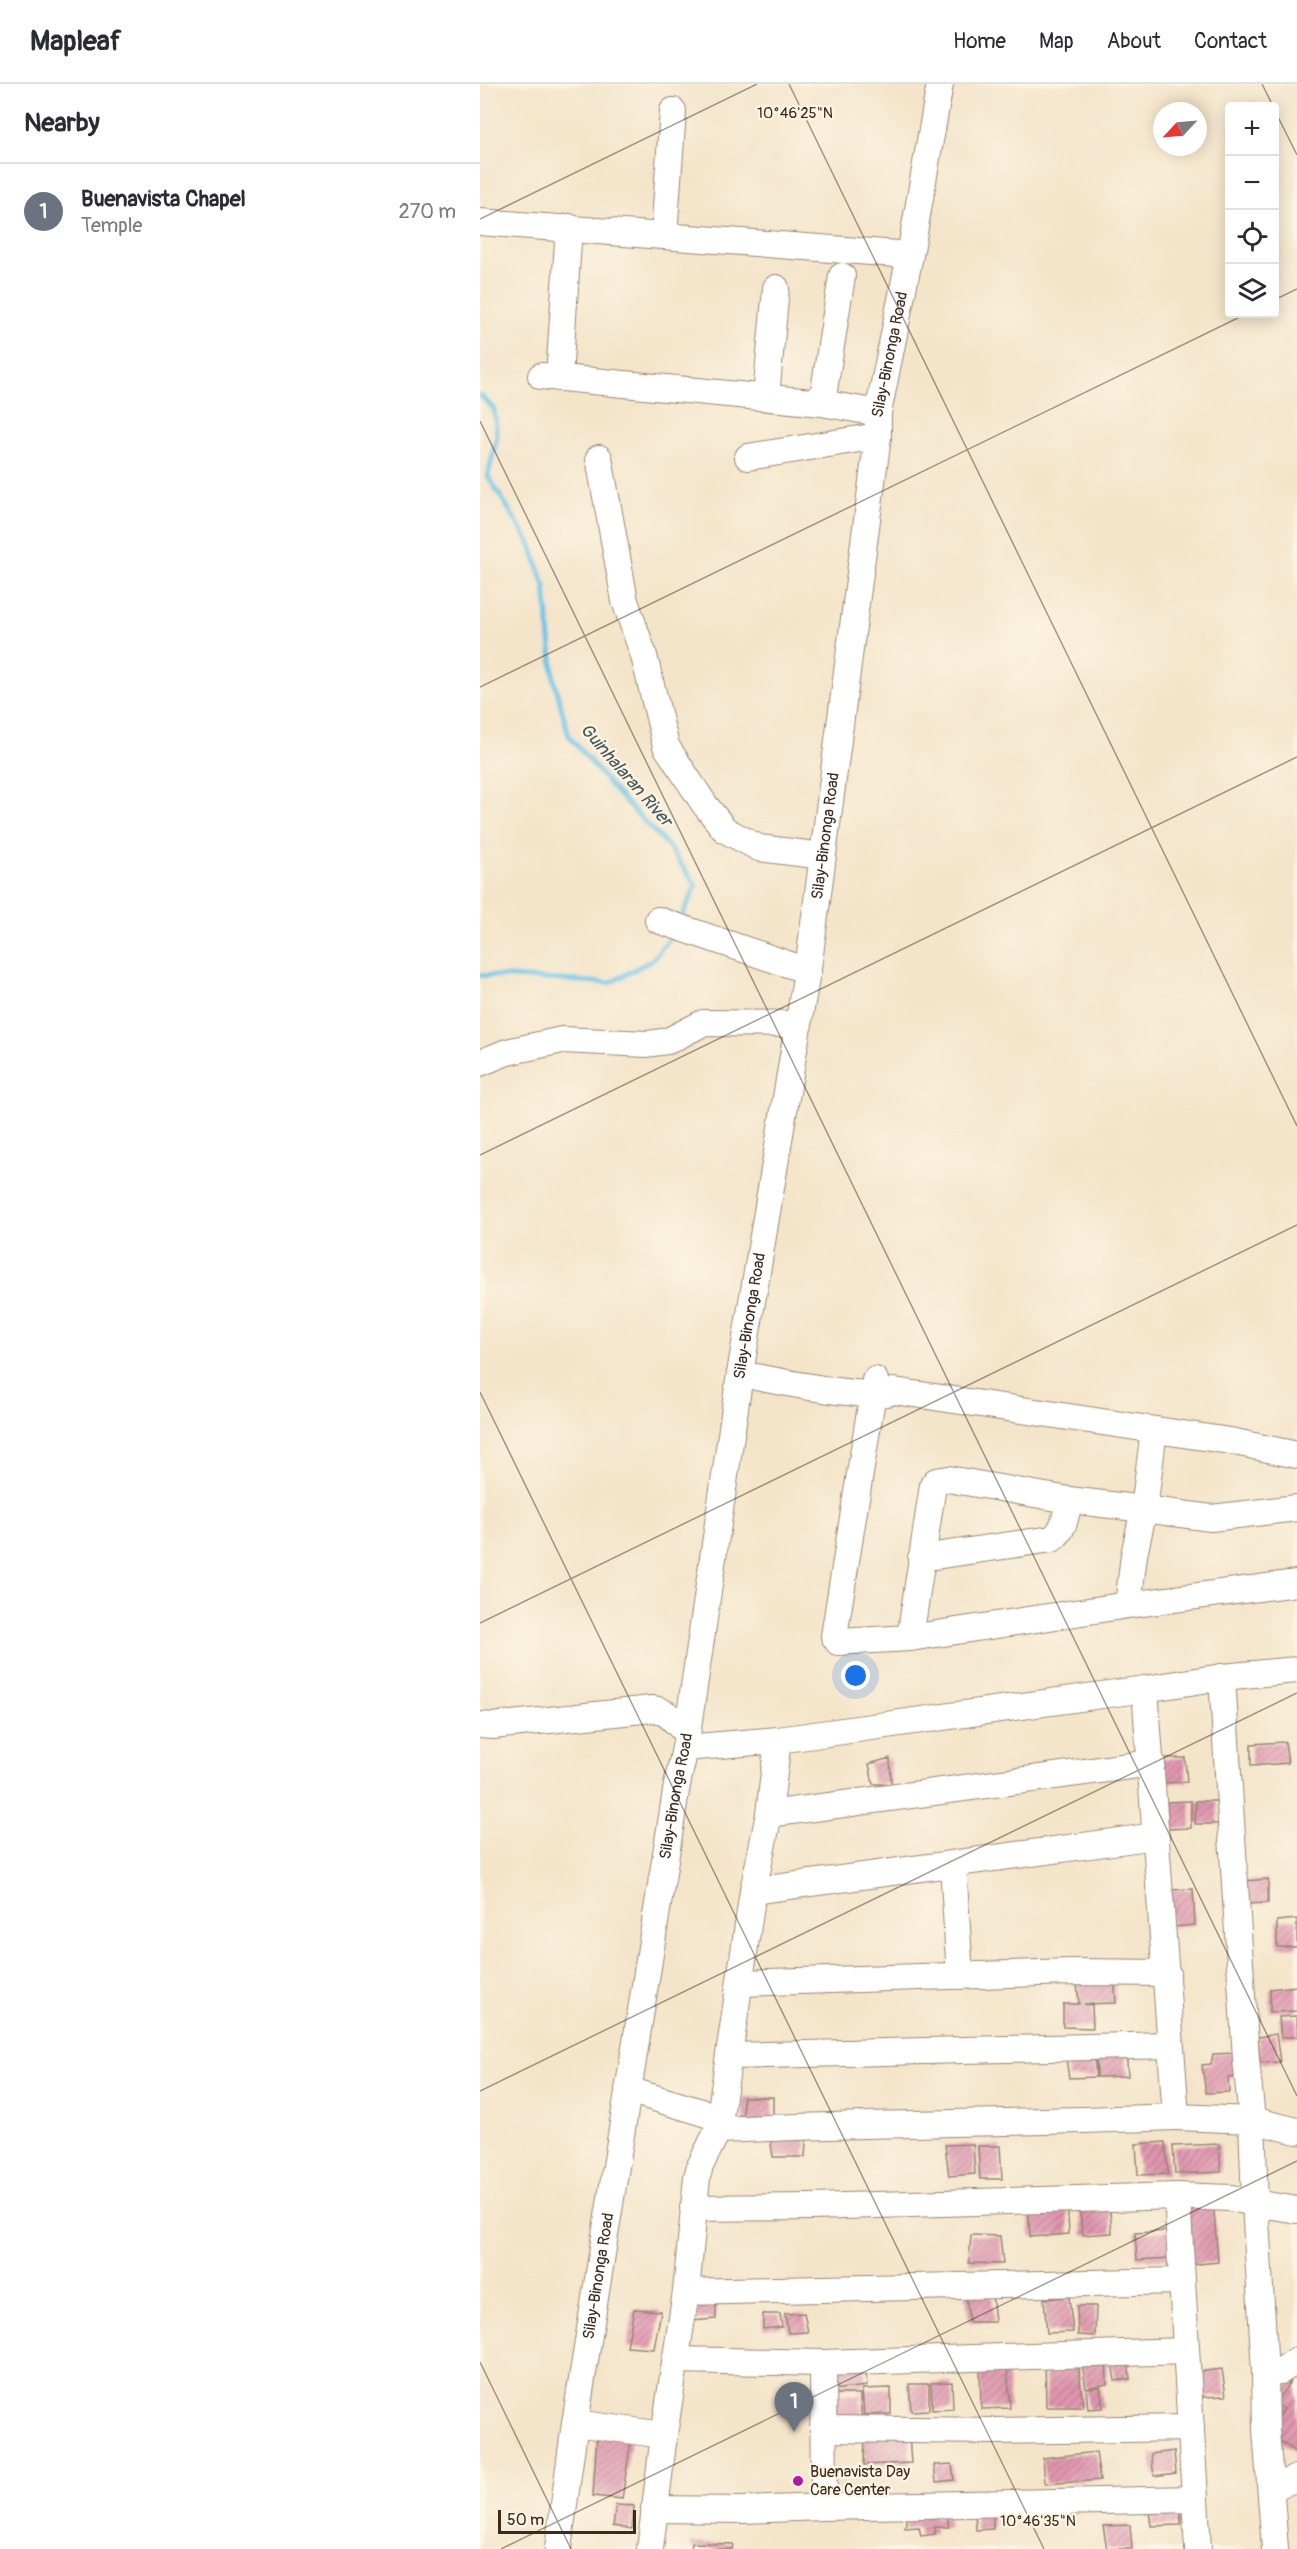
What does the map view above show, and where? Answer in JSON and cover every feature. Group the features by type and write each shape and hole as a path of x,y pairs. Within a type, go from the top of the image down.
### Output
{"street":[{"name":"Silay-Binonga Road","path":"558,2549 575,2422 675,1797 686,1741 742,1366 808,971 878,425 940,84"},
{"path":"664,235 673,111"},
{"path":"480,222 569,227 910,255"},
{"path":"569,227 550,377 822,403 878,425"},
{"path":"822,403 842,276"},
{"path":"766,397 776,288"},
{"path":"748,457 878,425"},
{"path":"599,458 626,601 644,656 666,746 705,805 725,830 759,848 823,855"},
{"path":"671,924 808,971"},
{"path":"480,1063 507,1052 562,1040 647,1044 668,1041 703,1023 799,1024"},
{"path":"742,1366 1230,1440 1297,1455"},
{"path":"880,1388 834,1636 842,1643 910,1638 1128,1605 1297,1583"},
{"path":"1128,1605 1154,1430"},
{"path":"910,1638 933,1485 940,1479 1069,1500 1211,1518 1297,1508"},
{"path":"921,1557 1052,1539 1059,1535 1069,1500"},
{"path":"480,1725 493,1726 661,1710 686,1741 778,1740 1222,1677 1297,1670"},
{"path":"1222,1677 1246,2059 1252,2120 1266,2430 1275,2549"},
{"path":"1146,1689 1176,2117"},
{"path":"650,2549 664,2435 686,2292 693,2208 700,2166 718,2124 753,1891 769,1814 778,1740"},
{"path":"769,1814 1152,1763"},
{"path":"753,1891 1156,1836"},
{"path":"953,1865 960,1976"},
{"path":"740,1983 1071,1972 1167,1973"},
{"path":"729,2056 1170,2045"},
{"path":"628,2090 718,2124 827,2125 1176,2117 1252,2120 1297,2131"},
{"path":"693,2208 1177,2196 1231,2198 1297,2210"},
{"path":"1177,2196 1184,2351 1198,2549"},
{"path":"686,2292 1181,2281"},
{"path":"675,2360 823,2363 1184,2351"},
{"path":"1265,2372 1281,2371 1297,2360"},
{"path":"823,2363 825,2507"},
{"path":"575,2422 664,2435"},
{"path":"823,2429 996,2431 1191,2428"},
{"path":"1271,2488 1297,2478"},
{"path":"654,2509 743,2510 1195,2499"}],"building":[{"path":"1285,1742 1288,1763 1251,1766 1251,1744"},
{"path":"890,1758 891,1784 873,1784 869,1764"},
{"path":"1160,1758 1185,1758 1187,1782 1162,1783"},
{"path":"1191,1801 1191,1828 1168,1829 1167,1802"},
{"path":"1196,1801 1217,1801 1218,1824 1195,1824"},
{"path":"1268,1879 1268,1903 1245,1904 1245,1881"},
{"path":"1193,1889 1195,1925 1172,1927 1169,1890"},
{"path":"1297,1919 1297,1947 1277,1947 1277,1921"},
{"path":"1076,1974 1114,1975 1116,2003 1084,2004 1092,2005 1093,2028 1063,2027 1063,2004 1079,2004"},
{"path":"1297,1986 1297,2011 1270,2012 1270,1989"},
{"path":"1297,2016 1297,2037 1281,2037 1279,2017"},
{"path":"1276,2034 1280,2062 1260,2063 1258,2037"},
{"path":"1096,2049 1126,2049 1128,2076 1097,2077"},
{"path":"1094,2051 1096,2077 1069,2078 1065,2052"},
{"path":"1236,2053 1235,2077 1228,2078 1229,2092 1206,2093 1202,2065 1211,2064 1213,2054"},
{"path":"743,2097 773,2097 773,2124 743,2124"},
{"path":"807,2128 805,2157 773,2157 769,2130"},
{"path":"1165,2142 1168,2174 1138,2175 1136,2144"},
{"path":"973,2144 975,2174 949,2176 945,2145"},
{"path":"1219,2144 1221,2172 1175,2174 1173,2146"},
{"path":"978,2146 1000,2146 1002,2179 980,2179"},
{"path":"1213,2199 1218,2262 1189,2265 1185,2201"},
{"path":"1067,2200 1069,2234 1030,2237 1028,2202"},
{"path":"1078,2200 1109,2200 1112,2233 1083,2235"},
{"path":"1168,2231 1171,2258 1137,2260 1135,2233"},
{"path":"971,2235 1000,2236 1003,2264 969,2263"},
{"path":"991,2284 995,2322 969,2322 965,2285"},
{"path":"716,2292 716,2319 691,2321 691,2294"},
{"path":"1069,2297 1073,2332 1047,2333 1044,2299"},
{"path":"1077,2306 1096,2306 1095,2336 1078,2335"},
{"path":"634,2309 661,2311 654,2349 627,2347"},
{"path":"804,2313 808,2332 788,2333 785,2314"},
{"path":"763,2314 780,2314 782,2327 763,2329"},
{"path":"1077,2355 1083,2407 1046,2407 1045,2356"},
{"path":"1106,2355 1107,2384 1086,2388 1081,2356"},
{"path":"1128,2360 1130,2379 1115,2381 1112,2362"},
{"path":"865,2362 867,2386 831,2390 828,2364"},
{"path":"1007,2363 1010,2408 981,2409 980,2364"},
{"path":"1222,2369 1226,2396 1203,2397 1197,2372"},
{"path":"1297,2372 1297,2453 1270,2433 1284,2409 1275,2403"},
{"path":"952,2382 953,2409 932,2410 931,2383"},
{"path":"909,2384 929,2384 929,2410 911,2411"},
{"path":"1100,2387 1103,2408 1088,2409 1086,2388"},
{"path":"891,2388 891,2414 864,2415 862,2389"},
{"path":"833,2394 860,2394 862,2421 835,2421"},
{"path":"909,2433 911,2463 864,2465 865,2436"},
{"path":"597,2435 631,2440 622,2499 593,2496"},
{"path":"1174,2451 1176,2473 1154,2476 1151,2454"},
{"path":"1096,2452 1100,2480 1045,2484 1043,2458"},
{"path":"952,2464 954,2480 936,2482 934,2465"},
{"path":"1180,2503 1181,2525 1151,2526 1148,2504"},
{"path":"616,2505 634,2506 632,2529 613,2526"},
{"path":"932,2507 934,2518 947,2516 949,2527 935,2527 935,2534 921,2536 919,2527 905,2528 908,2508"},
{"path":"993,2509 993,2529 976,2530 975,2511"},
{"path":"1130,2525 1132,2549 1107,2549 1103,2526"},
{"path":"692,2543 733,2544 732,2549 691,2549"}],"waterway":[{"name":"Guinhalaran River","path":"480,395 494,409 497,436 488,476 531,545 545,587 554,680 569,736 614,790 667,845 696,885 681,919"},
{"name":"Guinhalaran River","path":"480,975 610,983 652,960 674,933"}],"place":[{"name":"Buenavista Chapel","path":"794,2432"},
{"name":"Buenavista Day Care Center","path":"798,2481"}]}
